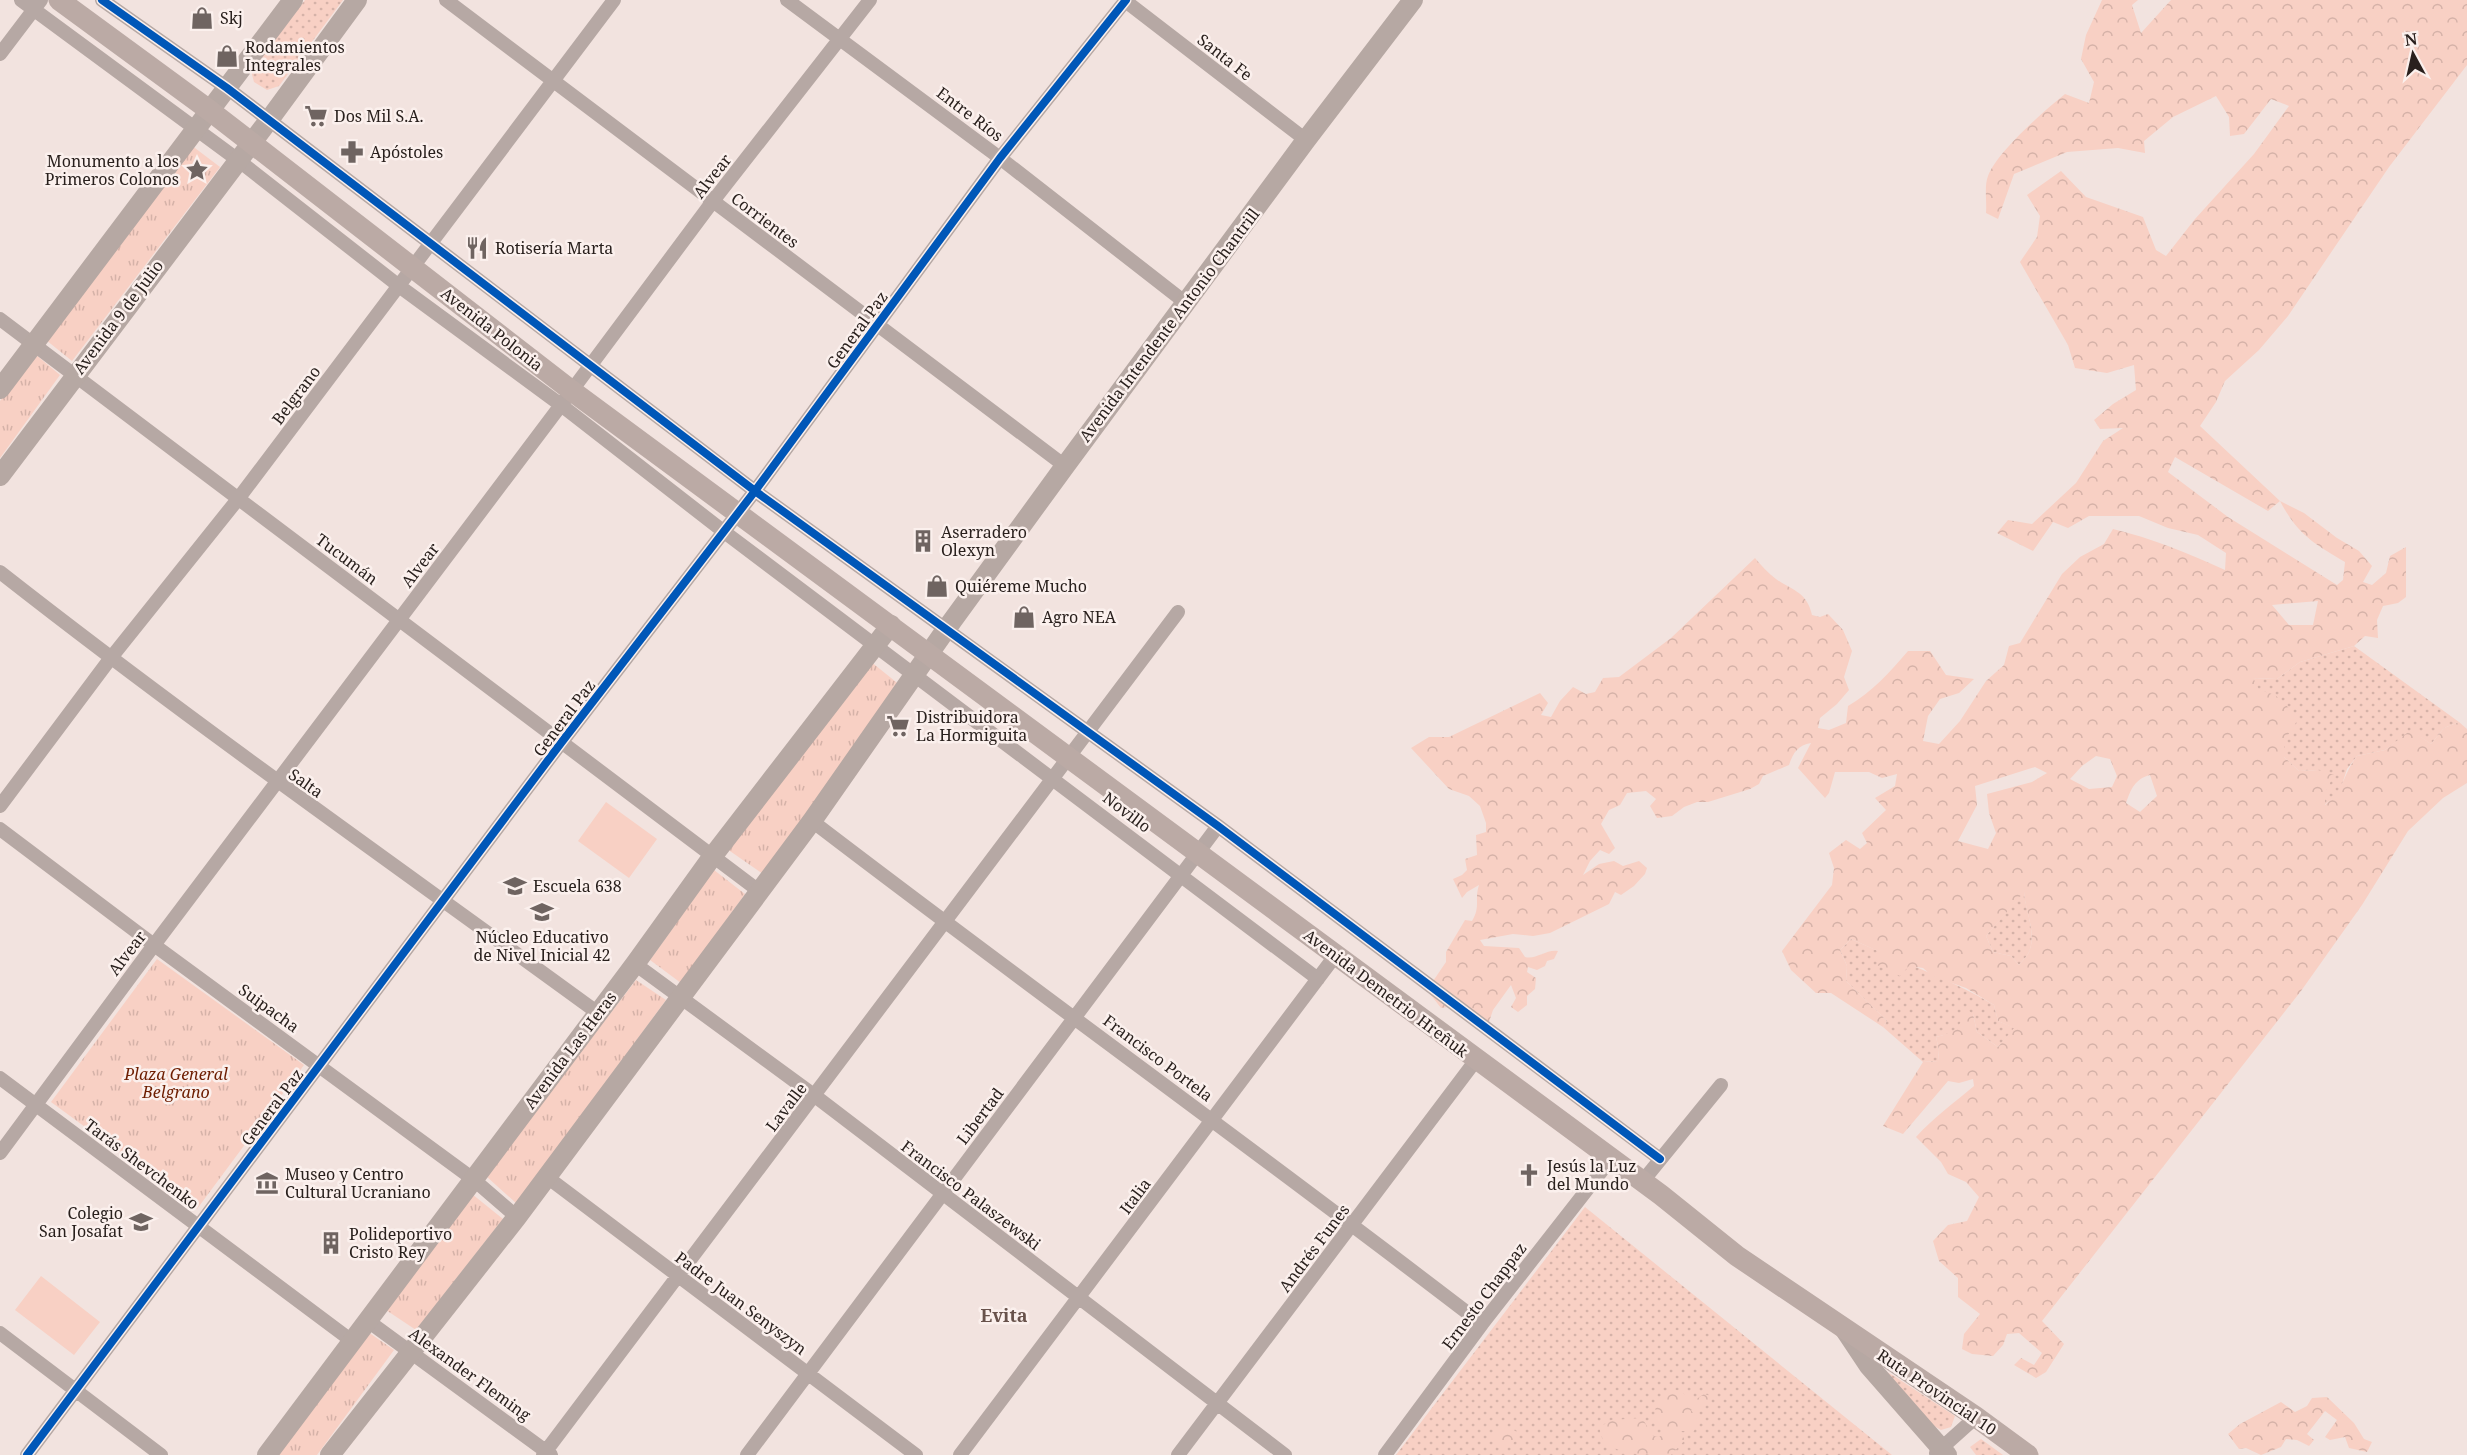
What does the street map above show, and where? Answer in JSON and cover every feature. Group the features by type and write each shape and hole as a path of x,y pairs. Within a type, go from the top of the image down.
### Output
{"main road":[{"name":"Avenida Polonia","path":"59,0 209,110 244,152 414,268 567,398 738,512 930,653"},
{"path":"0,390 293,0"},
{"name":"Avenida 9 de Julio","path":"0,476 357,0"},
{"name":"Avenida Intendente Antonio Chantrill","path":"915,674 1065,466 1306,140 1413,0"},
{"name":"Avenida Las Heras","path":"267,1455 635,964 712,857 891,625"},
{"name":"Avenida Demetrio Hreñuk","path":"930,653 1642,1182 1737,1256 1845,1330"},
{"path":"330,1455 547,1177 812,821 915,674"},
{"path":"1845,1330 1869,1366 1941,1452"},
{"name":"Ruta Provincial 10","path":"1845,1330 1976,1417 2028,1455"}],"street":[{"name":"Avenida Polonia","path":"21,0 37,5 195,128 244,152 399,286 567,398 723,531 915,674"},
{"path":"102,0 227,88 755,491 1218,826 1660,1160"},
{"name":"Corrientes","path":"446,0 1065,466"},
{"name":"Belgrano","path":"0,806 110,659 238,499 414,268 614,0"},
{"name":"Entre Ríos","path":"787,0 1000,158 1186,303"},
{"name":"Alvear","path":"0,1153 567,398 589,365 870,0"},
{"name":"Santa Fe","path":"1125,0 1306,140"},
{"name":"General Paz","path":"27,1455 445,901 561,743 755,491 1000,158 1125,0"},
{"path":"0,54 37,5"},
{"name":"Tucumán","path":"0,319 759,891"},
{"name":"Salta","path":"0,572 110,659 278,783 598,1013"},
{"name":"Lavalle","path":"547,1454 678,1276 1178,612"},
{"name":"Novillo","path":"915,674 1318,979"},
{"name":"Francisco Portela","path":"812,821 1352,1224 1482,1324"},
{"name":"Libertad","path":"747,1455 1218,826"},
{"name":"Suipacha","path":"0,829 473,1179 517,1217"},
{"name":"Italia","path":"960,1455 1335,956"},
{"name":"Francisco Palaszewski","path":"635,964 814,1096 1285,1455"},
{"name":"Andrés Funes","path":"1178,1455 1219,1404 1476,1060"},
{"name":"Tarás Shevchenko","path":"0,1078 352,1341"},
{"path":"1642,1182 1721,1085"},
{"name":"Ernesto Chappaz","path":"1385,1455 1482,1324 1611,1159"},
{"name":"Padre Juan Senyszyn","path":"547,1177 916,1455"},
{"name":"Alexander Fleming","path":"368,1321 547,1454"},
{"path":"0,1333 161,1455"},
{"path":"1941,1452 1976,1417"}],"green space":[{"path":"305,0 343,0 279,86 267,90 254,82 251,71"},
{"path":"2102,0 2138,0 2132,5 2141,33 2171,0 2467,0 2467,65 2389,167 2288,316 2259,350 2225,381 2216,402 2200,426 2280,501 2304,513 2337,538 2359,551 2372,566 2363,582 2372,585 2386,573 2390,556 2406,547 2406,597 2398,603 2383,606 2377,620 2378,638 2365,636 2354,646 2300,662 2277,679 2253,678 2259,690 2273,694 2282,700 2297,721 2284,741 2284,757 2299,771 2318,770 2334,775 2325,793 2325,805 2340,788 2357,756 2385,750 2411,730 2431,744 2444,728 2459,722 2467,729 2467,783 2443,798 2408,831 2362,905 2301,991 2042,1321 2064,1344 2046,1372 2036,1378 2014,1365 2021,1358 2034,1365 2042,1353 2019,1333 2007,1334 2003,1345 1993,1356 1972,1354 1962,1349 1964,1334 1980,1314 1958,1297 1958,1278 1939,1261 1933,1241 1948,1225 1967,1221 1979,1197 1966,1182 1948,1174 1941,1162 1916,1137 1974,1086 1973,1079 1959,1083 1948,1081 1903,1134 1883,1126 1923,1062 1938,1061 1939,1050 1936,1037 1957,1028 1965,1008 1973,1014 1977,1032 1998,1047 2014,1028 1998,1021 1994,1005 1966,988 1932,976 1923,968 1909,966 1900,976 1877,965 1880,952 1851,939 1840,950 1847,966 1846,981 1887,1021 1883,1027 1831,993 1816,993 1791,970 1782,951 1832,885 1834,868 1829,853 1846,840 1860,849 1867,843 1862,833 1886,810 1875,798 1895,786 1897,774 1882,778 1869,772 1835,772 1829,793 1825,798 1798,768 1811,743 1797,750 1789,765 1763,776 1759,784 1750,789 1708,802 1697,802 1684,807 1672,816 1657,818 1650,806 1656,799 1646,791 1627,793 1620,805 1609,810 1601,824 1615,848 1609,854 1600,850 1590,861 1583,875 1599,864 1614,861 1623,866 1639,861 1647,868 1645,874 1621,895 1615,892 1609,904 1550,933 1533,936 1513,934 1480,940 1484,946 1519,948 1525,957 1529,958 1558,951 1554,959 1547,961 1545,966 1537,970 1528,967 1527,972 1536,978 1535,989 1527,996 1527,1005 1518,1012 1511,1007 1516,998 1511,985 1493,1010 1488,1025 1455,1006 1441,1008 1427,990 1446,962 1446,952 1465,920 1472,921 1475,916 1479,885 1462,898 1453,879 1467,870 1465,859 1477,855 1476,835 1486,832 1486,823 1480,806 1469,796 1449,789 1411,748 1429,737 1449,737 1540,693 1548,703 1541,715 1551,717 1560,701 1573,687 1586,694 1595,692 1603,678 1619,677 1671,638 1755,558 1773,577 1807,601 1812,615 1820,617 1828,614 1843,630 1852,651 1844,677 1849,690 1820,718 1818,728 1829,730 1846,723 1848,706 1873,688 1908,651 1930,651 1946,675 1974,679 1959,693 1940,699 1928,716 1923,741 1939,744 1960,721 1986,681 2004,665 2009,646 2020,643 2062,574 2080,557 2104,544 2113,529 2169,546 2225,570 2226,553 2198,535 2168,528 2139,516 2089,516 2068,528 2053,522 2033,551 1997,533 2008,520 2032,524 2076,483 2103,441 2123,428 2100,429 2094,420 2113,404 2136,390 2134,365 2107,373 2075,368 2068,345 2020,262 2037,237 2040,216 2027,195 2061,171 2086,197 2143,217 2156,250 2166,256 2195,219 2254,154 2289,106 2271,99 2244,134 2230,136 2229,117 2216,96 2173,117 2144,141 2145,153 2118,148 2067,152 2014,174 1998,219 1986,213 1988,176 2011,144 2065,94 2089,103 2094,82 2081,59 2086,35","holes":["2175,457 2268,511 2280,501 2307,537 2345,562 2343,580 2337,585 2228,517 2168,472","2318,601 2313,625 2289,625 2272,605","2096,756 2110,759 2117,776 2112,787 2089,789 2070,779","2035,767 2047,773 2032,782 1987,794 1989,813 1996,833 1988,849 1958,841 1977,805 1975,786","2150,775 2157,796 2140,812 2126,803 2134,785","2024,892 2032,935 2028,953 2019,965 2011,956 1993,952 1986,936"]},
{"path":"191,145 220,167 72,361 46,340"},
{"path":"35,354 60,375 0,458 0,401"},
{"path":"2354,646 2459,722 2444,728 2431,744 2411,731 2385,750 2357,756 2347,769 2339,794 2324,805 2325,793 2318,770 2299,771 2284,757 2284,741 2252,678 2277,679 2300,662"},
{"path":"870,661 901,686 763,874 727,849"},
{"path":"606,802 657,839 629,878 578,841"},
{"path":"714,870 745,894 681,983 650,960"},
{"path":"2024,891 2032,942 2028,953 2019,965 2011,956 1993,952 1986,936"},
{"path":"1851,939 1977,995 1994,1005 1998,1021 2015,1028 1998,1047 1977,1032 1973,1014 1952,1033 1936,1037 1939,1050 1938,1061 1923,1062 1883,1027 1887,1021 1846,981 1847,966 1840,950"},
{"name":"Plaza General Belgrano","path":"157,959 304,1065 197,1209 51,1102"},
{"path":"636,980 666,1000 517,1204 486,1176"},
{"path":"472,1194 503,1219 416,1330 386,1310"},
{"path":"1585,1207 1892,1455 1396,1455"},
{"path":"41,1276 100,1322 74,1355 15,1310"},
{"path":"368,1332 394,1350 317,1455 277,1455"},
{"path":"1876,1366 1955,1416 1951,1427 1941,1430 1934,1426"},
{"path":"1677,1390 1695,1400 1704,1394 1711,1396 1710,1403 1700,1409 1691,1410 1698,1420 1694,1431 1679,1431 1685,1440 1671,1455 1625,1452 1606,1443 1601,1436 1600,1427 1611,1420 1642,1418 1653,1436 1659,1437 1665,1433 1655,1424 1656,1406 1661,1399"},
{"path":"2327,1397 2354,1423 2364,1439 2372,1442 2367,1452 2349,1448 2345,1437 2330,1440 2325,1437 2337,1420 2325,1411 2307,1434 2314,1440 2309,1446 2297,1440 2286,1439 2281,1447 2261,1455 2246,1448 2239,1449 2228,1434 2240,1424 2281,1402 2295,1412 2307,1406 2312,1398"},
{"path":"1505,1425 1517,1432 1517,1440 1507,1447 1498,1448 1492,1436"},
{"path":"1981,1439 2003,1455 1976,1455 1970,1447"}],"cycle path":[{"path":"102,0 227,88 755,491 1218,826 1660,1159"},
{"path":"27,1455 561,743 755,491 1000,158 1126,0"}],"place":[{"name":"Skj","path":"202,18"},
{"name":"Rodamientos Integrales","path":"227,56"},
{"name":"Dos Mil S.A.","path":"316,116"},
{"name":"Apóstoles","path":"352,152"},
{"name":"Monumento a los Primeros Colonos","path":"197,170"},
{"name":"Rotisería Marta","path":"477,248"},
{"name":"Aserradero Olexyn","path":"923,541"},
{"name":"Quiéreme Mucho","path":"937,586"},
{"name":"Agro NEA","path":"1024,617"},
{"name":"Distribuidora La Hormiguita","path":"898,726"},
{"name":"Escuela 638","path":"515,886"},
{"name":"Núcleo Educativo de Nivel Inicial 42","path":"542,912"},
{"name":"Jesús la Luz del Mundo","path":"1529,1175"},
{"name":"Museo y Centro Cultural Ucraniano","path":"267,1183"},
{"name":"Colegio San Josafat","path":"141,1222"},
{"name":"Polideportivo Cristo Rey","path":"331,1243"}],"district":[{"name":"Evita","path":"1004,1315"}]}
